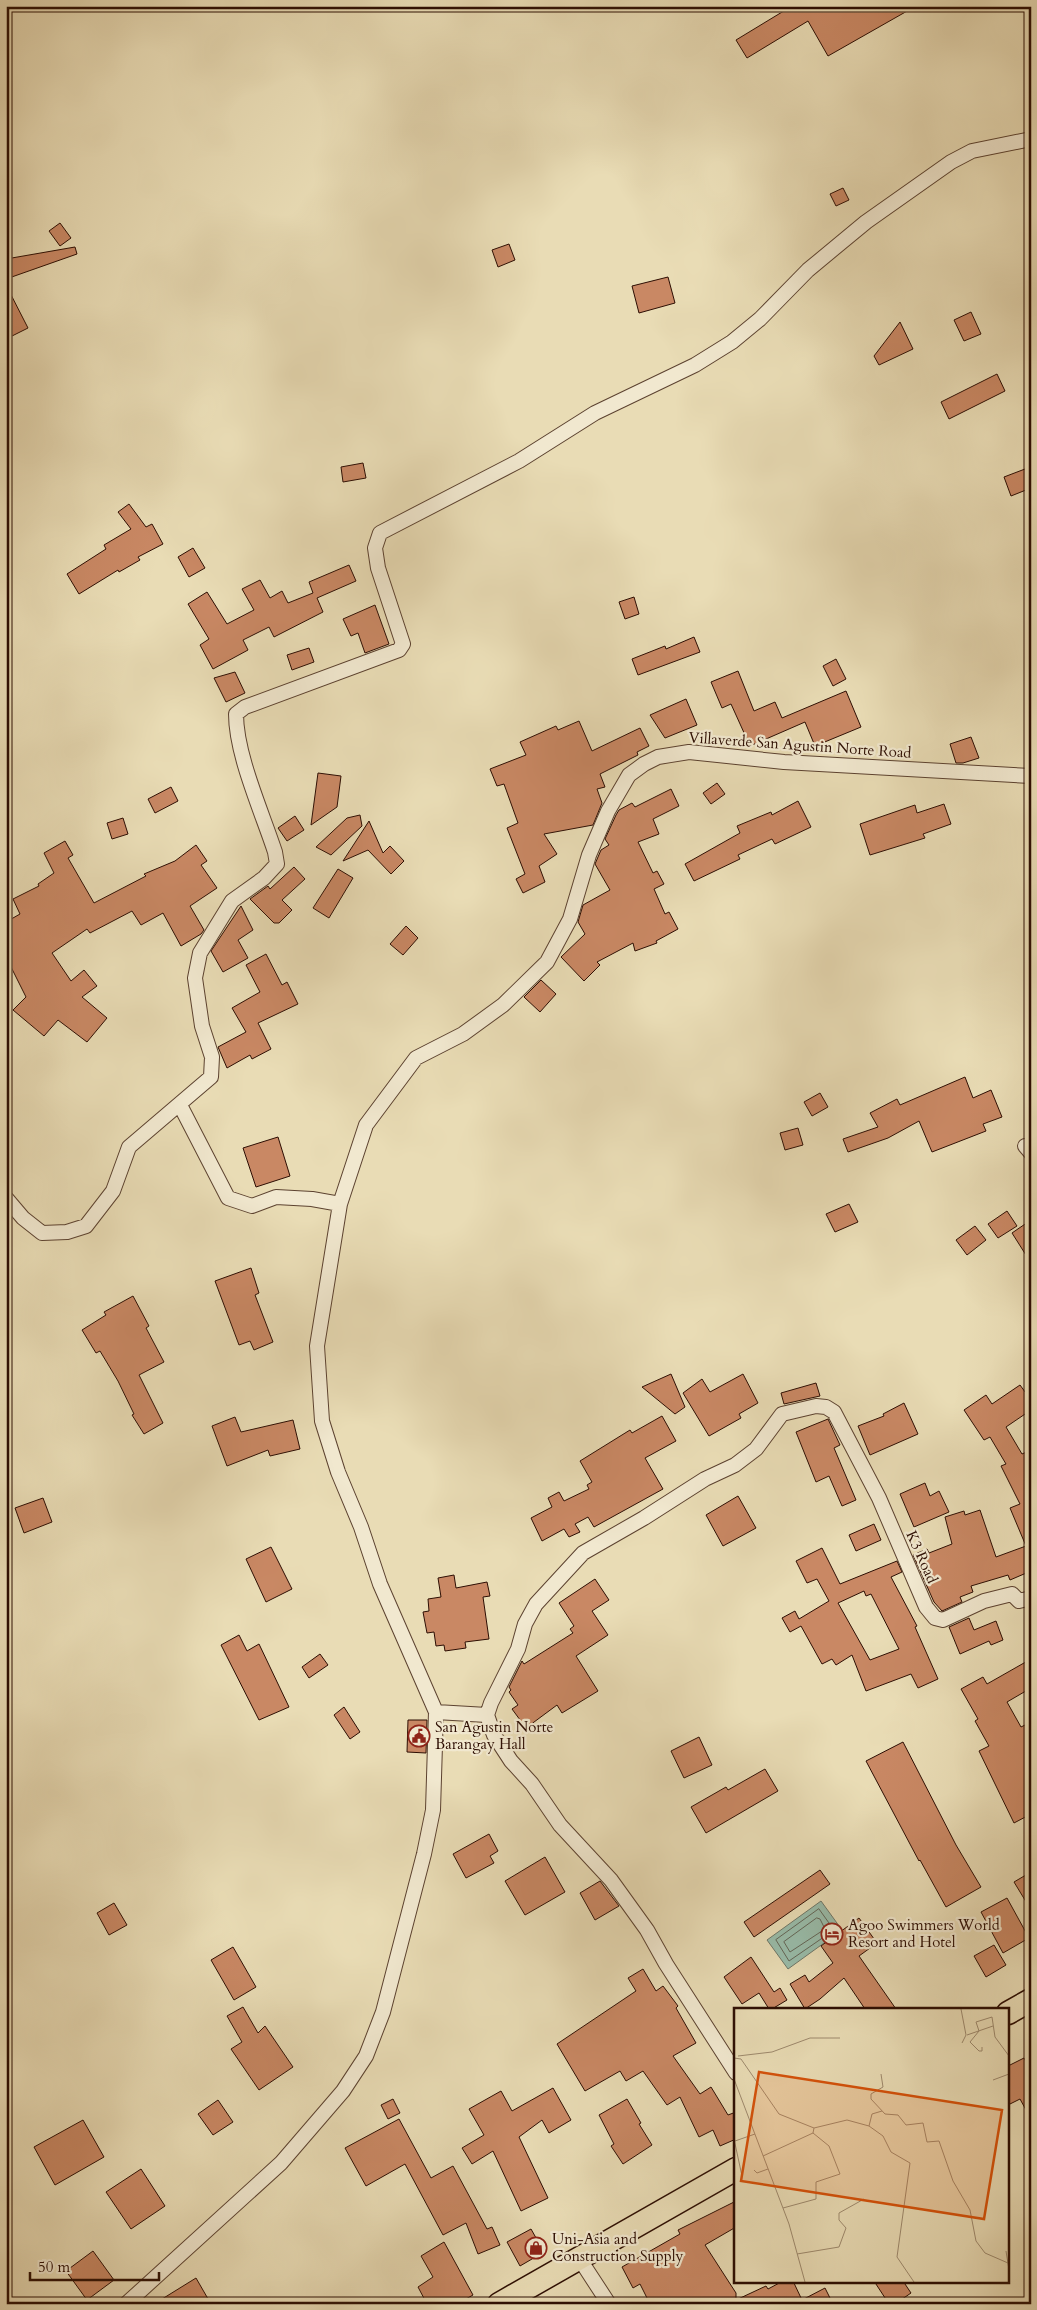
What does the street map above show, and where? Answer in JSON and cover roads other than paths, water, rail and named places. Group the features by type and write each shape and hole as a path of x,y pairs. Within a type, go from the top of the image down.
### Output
{"highway":[{"path":"1010,2012 1031,2000"},
{"path":"499,2304 734,2170"}],"street":[{"path":"6,1198 23,1218 42,1233 67,1232 86,1226 113,1191 129,1147 180,1106 211,1077 212,1056 202,1026 195,978 200,952 232,901 264,878 277,864 275,852 241,749 236,730 236,714 245,707 399,650 403,644 378,568 375,548 380,533 519,461 595,413 695,365 732,342 760,319 808,270 866,222 952,162 972,151 1031,139"},
{"name":"Villaverde San Agustin Norte Road","path":"126,2304 281,2163 343,2091 366,2056 383,2012 424,1854 433,1810 436,1712 430,1694 380,1584 361,1527 338,1472 322,1421 317,1346 340,1204 366,1125 416,1058 463,1034 503,1005 547,962 570,919 589,855 608,811 629,775 644,764 658,757 689,752 784,762 1031,776"},
{"path":"180,1106 228,1198 252,1206 276,1197 312,1199 340,1204"},
{"name":"K3 Road","path":"487,1715 518,1649 525,1624 536,1604 583,1553 644,1518 705,1478 735,1465 756,1449 782,1414 816,1406 826,1406 834,1412 879,1498 926,1607 935,1618 944,1620 984,1601 1012,1594 1019,1601 1031,1598"},
{"path":"436,1712 487,1715 494,1735 511,1761 532,1784 560,1825 611,1880 647,1930 666,1964 734,2070"},
{"path":"579,2258 609,2304"}],"water":[{"path":"821,1901 842,1930 788,1969 767,1940"}],"place":[{"name":"San Agustin Norte Barangay Hall","path":"419,1736"},
{"name":"Agoo Swimmers World Resort and Hotel","path":"832,1934"},
{"name":"Uni-Asia and Construction Supply","path":"536,2248"}]}
